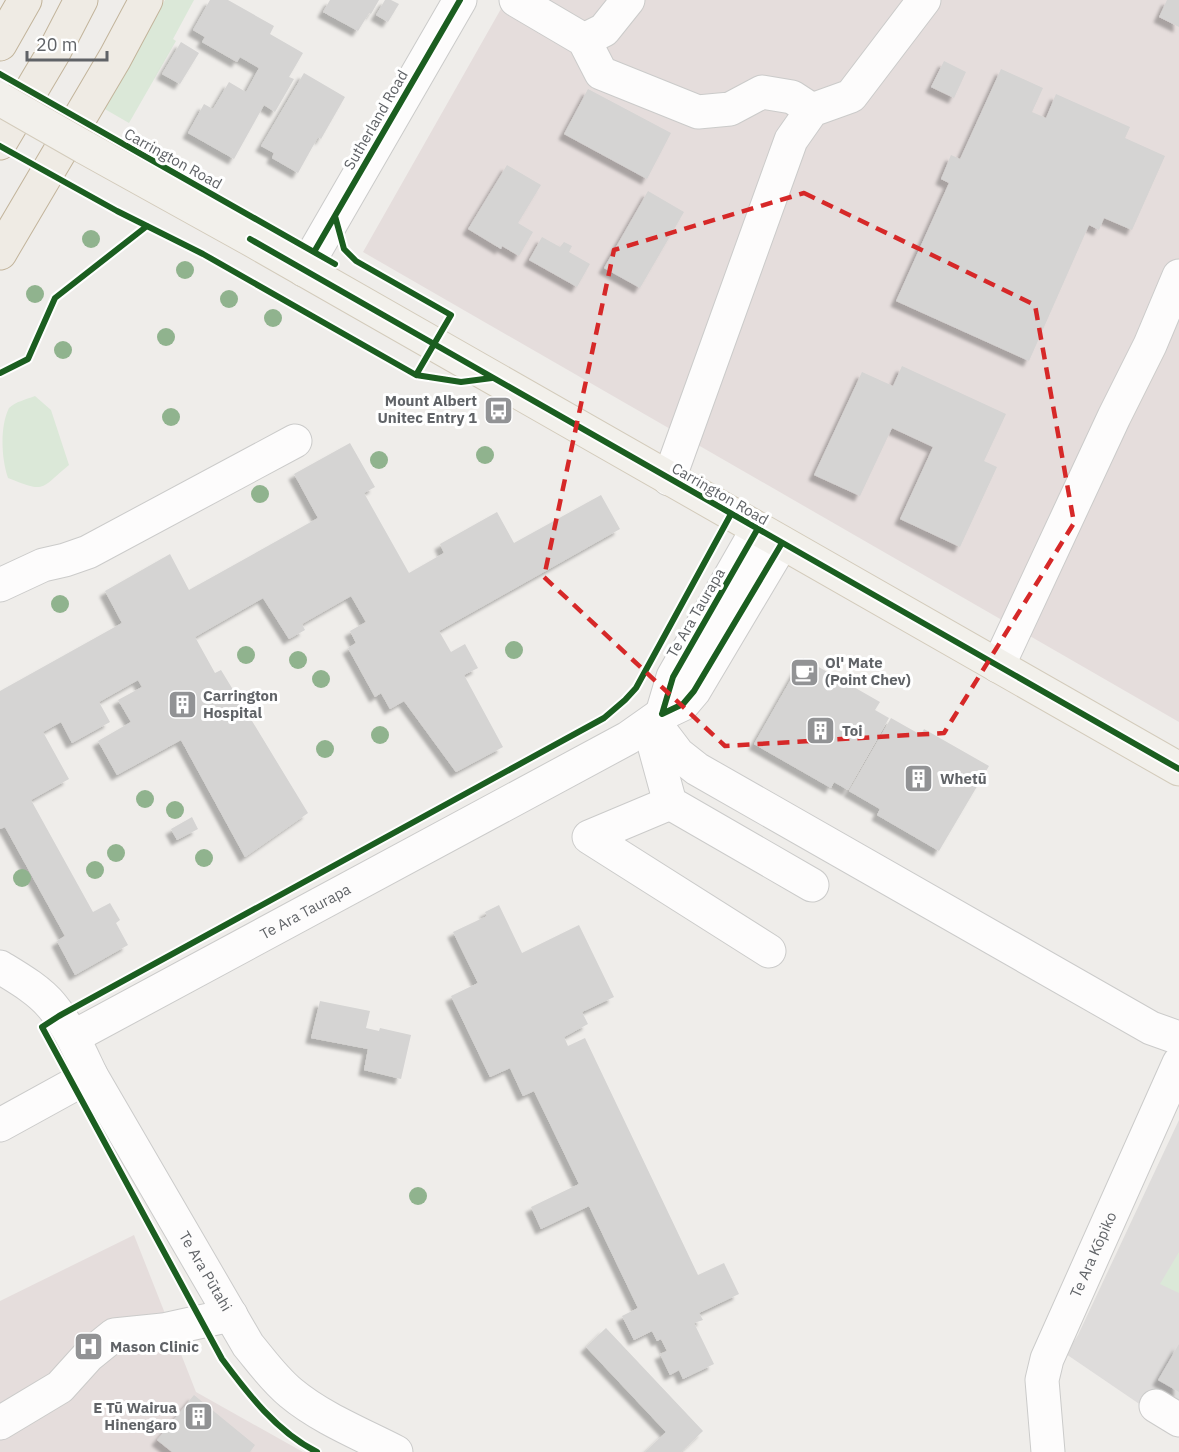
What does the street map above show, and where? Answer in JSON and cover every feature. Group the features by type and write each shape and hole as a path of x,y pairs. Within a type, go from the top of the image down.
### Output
{"highway":[{"path":"0,44 25,0"},
{"path":"0,143 54,52 81,0"},
{"path":"0,253 115,58 146,0"}],"main road":[{"name":"Carrington Road","path":"0,99 1179,769"}],"street":[{"name":"Sutherland Road","path":"304,270 460,0"},
{"path":"516,0 584,40 601,73 698,112 730,109 762,92 792,98 812,110"},
{"path":"584,40 604,30 628,0"},
{"path":"669,478 791,140 812,110 851,96 924,0"},
{"path":"998,666 1150,345 1179,276"},
{"path":"0,585 43,565 88,552 295,441"},
{"name":"Te Ara Taurapa","path":"73,1037 628,738 654,720 674,677 770,537"},
{"path":"654,720 670,803 812,885"},
{"path":"654,720 678,754 698,769 1151,1028 1179,1038"},
{"path":"670,803 589,837 769,951"},
{"name":"Te Ara Pūtahi","path":"0,967 41,994 53,1006 73,1037 91,1075 248,1345 266,1369 293,1395 396,1452"},
{"name":"Te Ara Kōpiko","path":"1048,1452 1042,1380 1047,1359 1179,1064"},
{"path":"0,1125 91,1075"},
{"path":"0,1424 60,1387 88,1356 114,1335 163,1330 231,1315"}],"highlighted area":[{"path":"804,193 1035,305 1074,523 944,733 725,746 544,577 614,250"}],"shaded area":[{"path":"506,0 1179,0 1179,722 363,252"},
{"path":"1179,1120 1179,1431 1066,1354 1078,1335"},
{"name":"Mason Clinic","path":"134,1235 196,1392 303,1452 0,1452 0,1301"}],"green space":[{"path":"165,0 194,0 173,39 176,41 129,123 103,108"},
{"path":"35,396 51,410 69,465 47,484 36,487 8,478 2,442 9,408"},
{"path":"1179,1252 1179,1293 1160,1284"}],"building":[{"path":"210,0 228,0 274,26 270,34 303,53 289,77 294,79 275,112 264,105 234,159 188,133 204,104 213,109 229,82 246,92 259,68 240,57 237,62 202,42 205,37 193,30"},
{"path":"330,0 379,0 358,31 323,12"},
{"path":"385,0 399,4 388,22 376,15"},
{"path":"1167,0 1179,0 1179,27 1159,17"},
{"path":"181,42 199,53 180,84 162,74"},
{"path":"944,61 966,72 954,98 931,87"},
{"path":"1001,69 1043,88 1032,112 1046,118 1056,94 1130,127 1125,138 1165,156 1132,230 1104,218 1099,230 1089,225 1029,361 896,301 949,183 941,179 951,155 960,159"},
{"path":"304,73 345,97 321,139 318,137 298,173 272,158 274,153 261,146"},
{"path":"588,89 671,133 647,179 564,134"},
{"path":"507,165 541,185 518,223 533,232 519,256 502,246 501,249 468,229"},
{"path":"648,191 684,212 640,288 604,268"},
{"path":"542,237 560,247 564,242 572,246 569,252 590,264 577,287 529,260"},
{"path":"902,366 1006,414 984,461 997,467 960,547 900,519 933,447 892,428 860,496 814,475 862,372 893,386"},
{"name":"Carrington Hospital","path":"350,443 375,487 364,493 409,573 444,553 440,544 497,512 514,543 601,495 620,529 439,631 451,652 465,644 478,668 464,675 503,747 456,772 404,701 390,709 381,693 375,697 348,648 356,643 350,631 366,622 351,596 302,624 305,630 289,639 263,598 195,637 215,673 221,670 308,813 245,857 181,740 117,775 98,741 131,722 118,700 142,687 138,680 99,702 110,722 72,743 61,722 43,732 69,779 31,800 93,912 110,903 120,920 116,923 128,945 75,975 57,941 65,936 5,827 0,829 0,691 122,623 105,591 170,554 189,590 318,518 294,474"},
{"name":"Toi","path":"803,658 880,702 875,710 889,718 848,790 834,782 831,788 754,744"},
{"name":"Whetū","path":"891,718 921,735 924,729 989,766 939,851 877,815 880,809 849,791"},
{"path":"192,817 198,829 177,840 171,829"},
{"path":"499,905 522,953 579,925 614,997 582,1012 588,1024 564,1037 568,1046 585,1038 698,1275 724,1263 739,1294 699,1313 703,1320 694,1323 714,1364 683,1379 679,1370 670,1375 660,1354 667,1351 661,1339 657,1341 652,1331 634,1340 622,1316 638,1308 589,1206 541,1229 531,1207 579,1184 534,1091 523,1096 510,1068 490,1077 451,996 478,983 453,932 487,916 485,912"},
{"path":"320,1001 370,1011 366,1028 379,1031 380,1028 411,1035 401,1079 364,1070 368,1049 311,1038"},
{"path":"606,1328 703,1431 681,1452 645,1452 666,1432 586,1347"},
{"path":"1179,1344 1179,1392 1158,1380"},
{"name":"E Tū Wairua Hinengaro","path":"194,1395 255,1445 250,1452 172,1452 157,1440"}],"cycle path":[{"path":"314,252 460,0"},
{"path":"0,74 335,264"},
{"path":"0,146 117,211 203,254 416,375 461,382 492,378"},
{"path":"335,216 344,249 356,261 451,315 416,375"},
{"path":"0,373 28,359 55,298 147,226"},
{"path":"250,239 1179,769"},
{"path":"317,1452 302,1444 276,1423 253,1399 222,1359 42,1027 604,718 636,688 731,514"},
{"path":"662,714 673,677 757,530"},
{"path":"662,714 683,704 694,691 782,543"}],"place":[{"name":"Mount Albert Unitec Entry 1","path":"498,410"},
{"name":"Ol' Mate (Point Chev)","path":"804,672"},
{"name":"Carrington Hospital","path":"182,705"},
{"name":"Toi","path":"821,731"},
{"name":"Whetū","path":"919,779"},
{"name":"Mason Clinic","path":"89,1347"},
{"name":"E Tū Wairua Hinengaro","path":"198,1417"}]}
